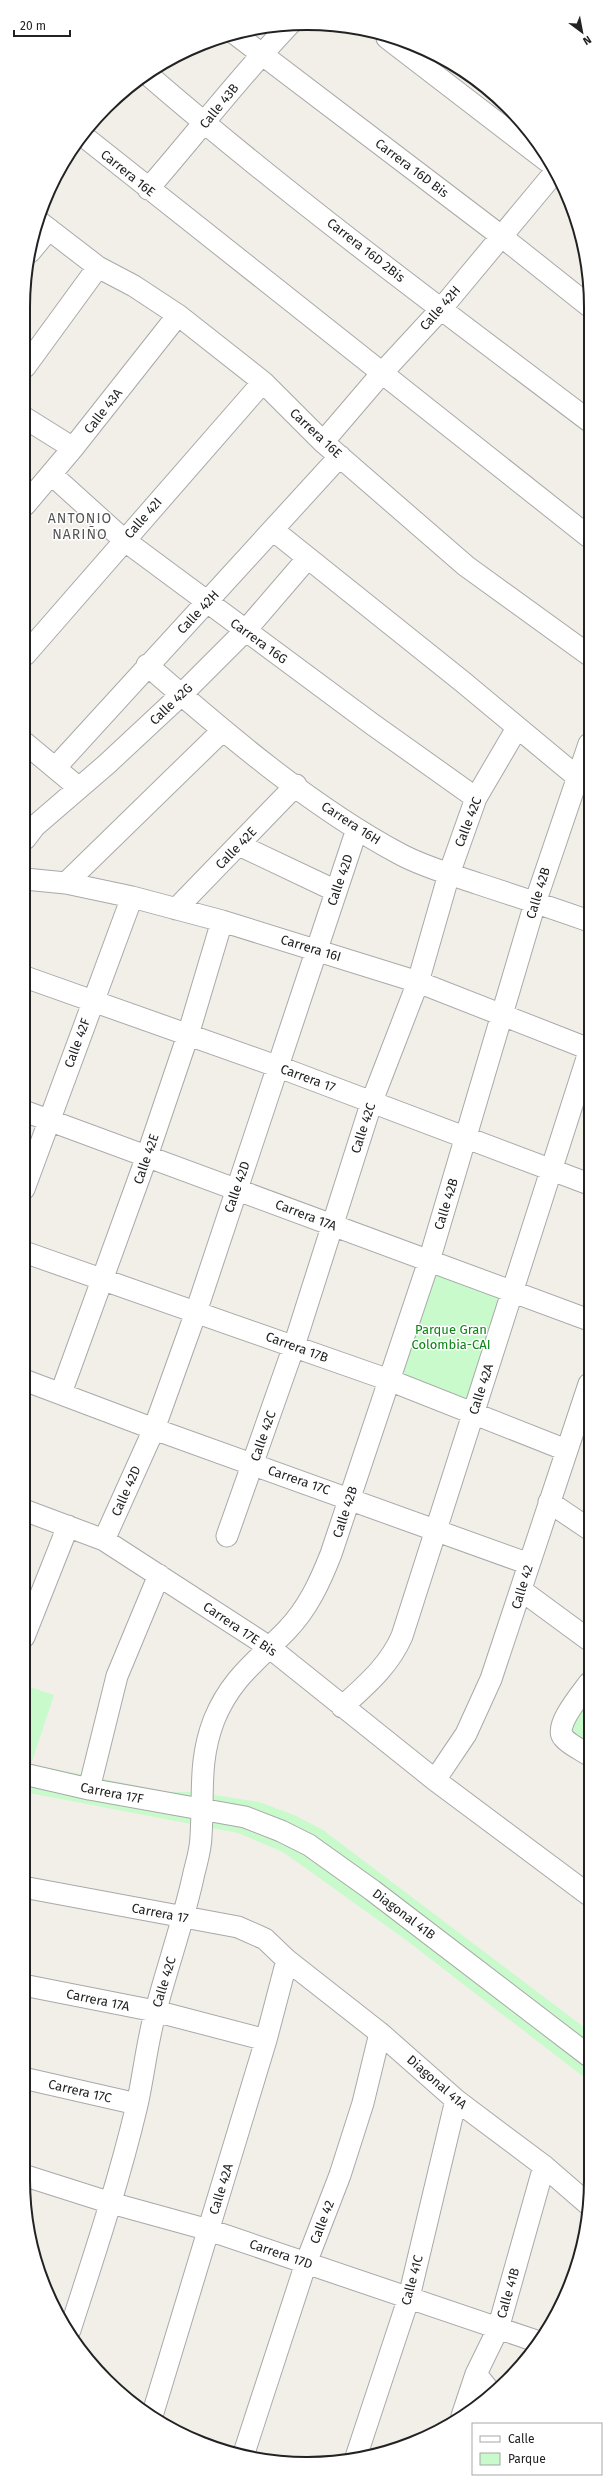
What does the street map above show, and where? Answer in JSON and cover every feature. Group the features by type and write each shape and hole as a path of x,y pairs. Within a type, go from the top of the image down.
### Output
{"street":[{"name":"Calle 43B","path":"148,189 204,124 260,54 283,31"},
{"name":"Carrera 16D Bis","path":"240,38 501,236 584,302"},
{"path":"396,45 537,154"},
{"name":"Carrera 16D 2Bis","path":"152,78 204,124 441,309 584,417"},
{"name":"Carrera 16E","path":"87,139 148,189 584,533"},
{"name":"Calle 42H","path":"323,442 382,373 441,309 551,177"},
{"name":"Carrera 16E","path":"43,225 98,267 134,286 178,315 263,382 323,442 466,566 584,651"},
{"path":"30,360 98,267"},
{"name":"Calle 43A","path":"30,499 73,448 178,315"},
{"name":"Calle 42I","path":"30,649 263,382"},
{"path":"30,421 73,448"},
{"name":"Calle 42H","path":"55,768 340,456"},
{"name":"Carrera 16G","path":"51,474 124,540 245,631 476,798"},
{"path":"273,530 307,559 463,682 516,728 582,778"},
{"name":"Calle 42G","path":"30,832 181,694 245,631 307,559"},
{"name":"Carrera 16H","path":"148,665 223,730 296,786 357,829 401,855 449,874 584,918"},
{"name":"Calle 42C","path":"227,1536 294,1346 372,1101 418,982 449,874 476,798 516,728"},
{"path":"66,883 223,730"},
{"path":"30,747 79,788"},
{"name":"Calle 42B","path":"269,1647 288,1629 319,1585 429,1261 535,903 582,778"},
{"name":"Calle 42E","path":"176,909 296,786"},
{"name":"Calle 42D","path":"104,1540 154,1429 196,1312 236,1189 318,950 357,829"},
{"path":"239,845 336,891"},
{"name":"Carrera 16I","path":"30,881 66,883 132,897 222,921 318,950 418,982 502,1014 584,1049"},
{"name":"Calle 42F","path":"30,1172 92,1001 132,897"},
{"name":"Calle 42E","path":"61,1393 147,1156 188,1035 222,921"},
{"name":"Carrera 17","path":"30,979 372,1101 466,1140 584,1182"},
{"name":"Calle 42A","path":"342,1707 381,1670 394,1654 402,1636 584,1067"},
{"name":"Carrera 17A","path":"30,1113 584,1318"},
{"name":"Carrera 17B","path":"30,1254 389,1380 566,1450"},
{"name":"Carrera 17C","path":"30,1382 154,1429 436,1529 529,1564"},
{"name":"Calle 42","path":"435,1780 466,1734 491,1680 566,1450 583,1423"},
{"path":"549,1502 584,1526"},
{"name":"Carrera 17E Bis","path":"30,1512 104,1540 269,1647 435,1780"},
{"path":"30,1622 68,1526"},
{"path":"89,1789 117,1676 159,1575"},
{"path":"521,1590 584,1636"},
{"name":"Calle 42C","path":"72,2325 111,2203 137,2104 155,2012 184,1918 202,1837 201,1809 203,1758 214,1720 228,1693 241,1674 269,1647"},
{"path":"584,1690 563,1722 560,1730 563,1737 584,1752"},
{"name":"Carrera 17F","path":"30,1775 89,1789 201,1809"},
{"path":"435,1780 584,1892"},
{"name":"Diagonal 41B","path":"201,1809 246,1817 281,1831 308,1845 372,1890 584,2053"},
{"name":"Carrera 17","path":"30,1888 238,1927 265,1939 287,1960"},
{"name":"Calle 42A","path":"154,2410 266,2040 287,1960"},
{"name":"Diagonal 41A","path":"287,1960 380,2033 456,2100 544,2166 583,2200"},
{"name":"Carrera 17A","path":"30,1986 155,2012 266,2040"},
{"name":"Calle 42","path":"245,2450 306,2263 340,2175 358,2117 380,2033"},
{"name":"Carrera 17C","path":"30,2080 137,2104"},
{"name":"Calle 41C","path":"357,2453 409,2297 456,2100"},
{"name":"Calle 41B","path":"465,2407 476,2374 498,2329 544,2166"},
{"name":"Carrera 17D","path":"30,2177 111,2203 209,2230 409,2297 498,2329 535,2338"},
{"path":"476,2374 488,2389"}],"green space":[{"name":"Parque Gran Colombia-CAI","path":"429,1261 512,1292 473,1412 389,1380"},
{"path":"30,1687 54,1695 31,1764 168,1792 195,1792 259,1802 294,1815 323,1830 584,2027 584,2077 406,1940 283,1852 238,1833 30,1793"},
{"path":"584,1690 584,1749 563,1722"}],"district":[{"name":"ANTONIO NARIÑO","path":"80,526"}]}
